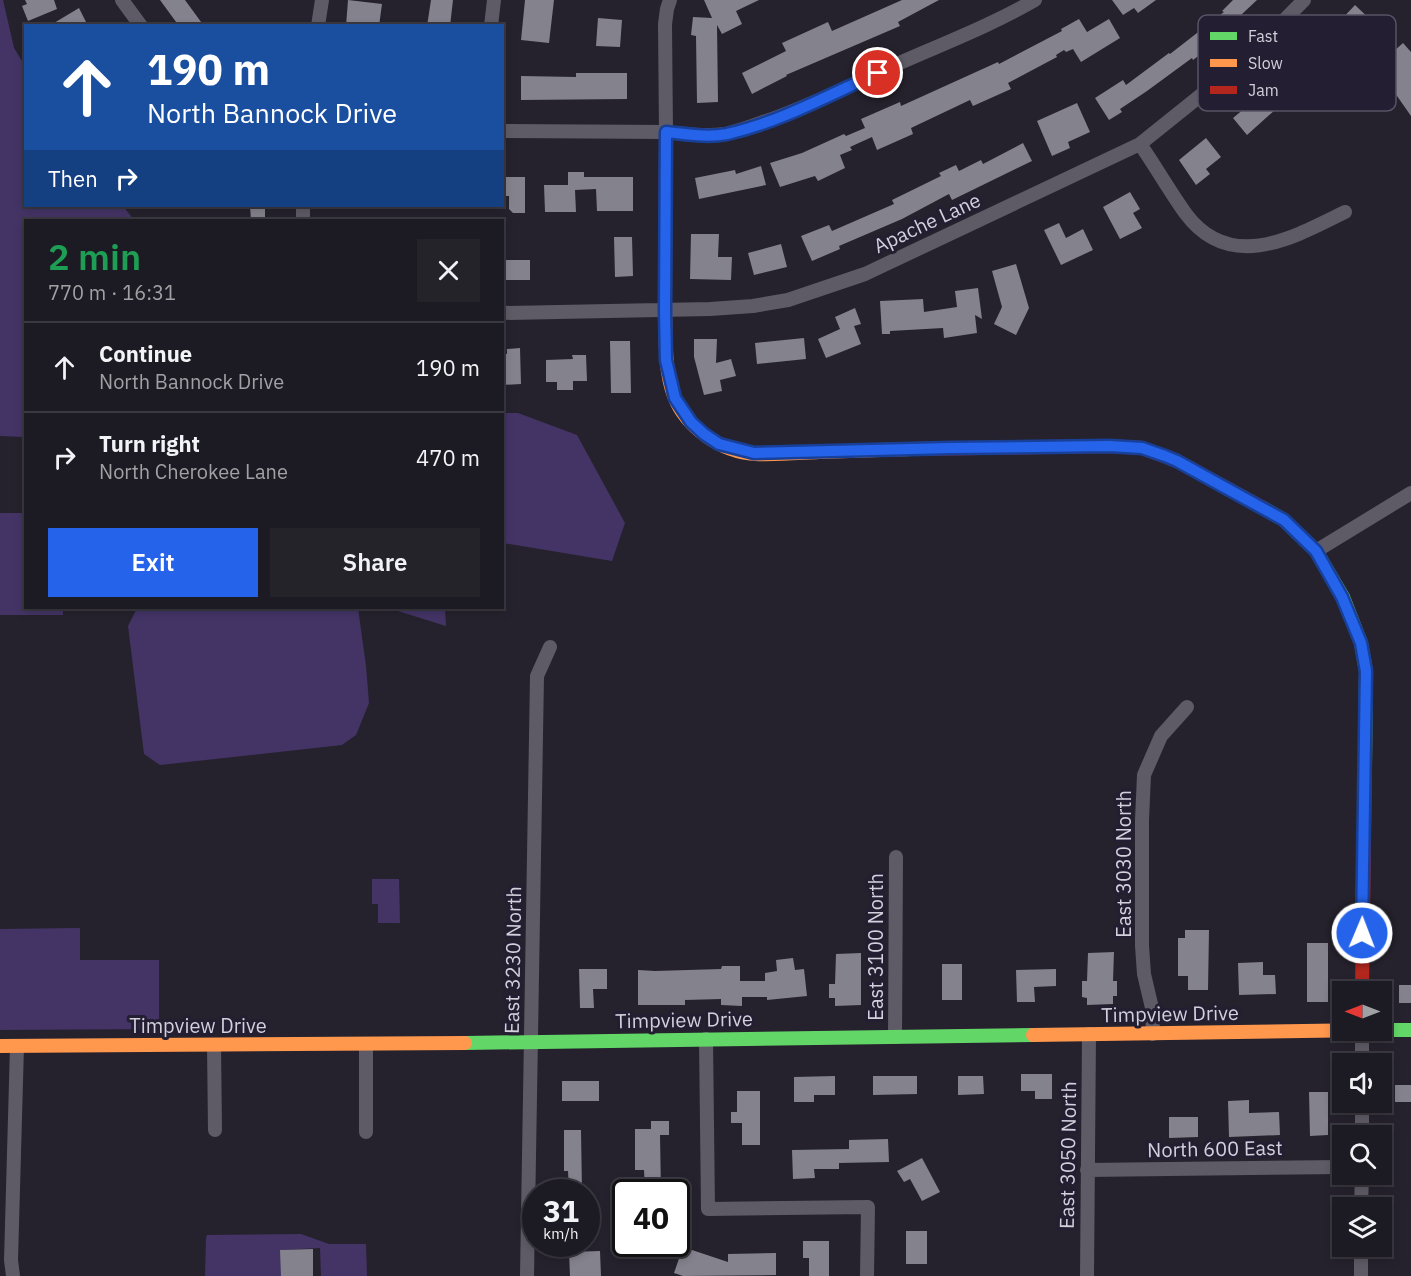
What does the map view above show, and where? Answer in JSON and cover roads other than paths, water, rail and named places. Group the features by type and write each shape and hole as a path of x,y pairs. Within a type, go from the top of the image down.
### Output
{"street":[{"path":"122,0 140,24"},
{"path":"318,24 322,0"},
{"path":"491,24 494,0"},
{"path":"670,0 665,24 666,360 675,398 691,422 719,444 754,453 951,448 1109,446 1142,448 1177,461 1284,520 1316,551 1342,597 1361,643 1366,671 1362,981"},
{"path":"504,131 725,134 786,114 973,32 1035,0"},
{"name":"Apache Lane","path":"1289,15 1304,0"},
{"name":"Apache Lane","path":"504,313 753,306 788,300 866,274 1140,144 1198,97"},
{"path":"1140,144 1187,215 1203,232 1224,243 1243,247 1268,244 1310,229 1345,212"},
{"path":"1316,551 1411,493"},
{"name":"East 3230 North","path":"527,1276 537,676 550,647"},
{"name":"East 3030 North","path":"1153,1034 1152,1008 1144,974 1142,946 1144,775 1161,735 1187,707"},
{"name":"East 3100 North","path":"896,857 896,1037"},
{"path":"1392,1030 1411,1030"},
{"name":"Timpview Drive","path":"0,1046 366,1044 1332,1031"},
{"name":"East 3050 North","path":"1087,1276 1089,1034"},
{"path":"706,1039 708,1209 867,1207 867,1276"},
{"path":"366,1044 366,1132"},
{"path":"214,1045 214,1130"},
{"path":"13,1276 11,1260 17,1046"},
{"name":"North 600 East","path":"1087,1170 1332,1167"},
{"path":"1361,1257 1361,1276"}]}
